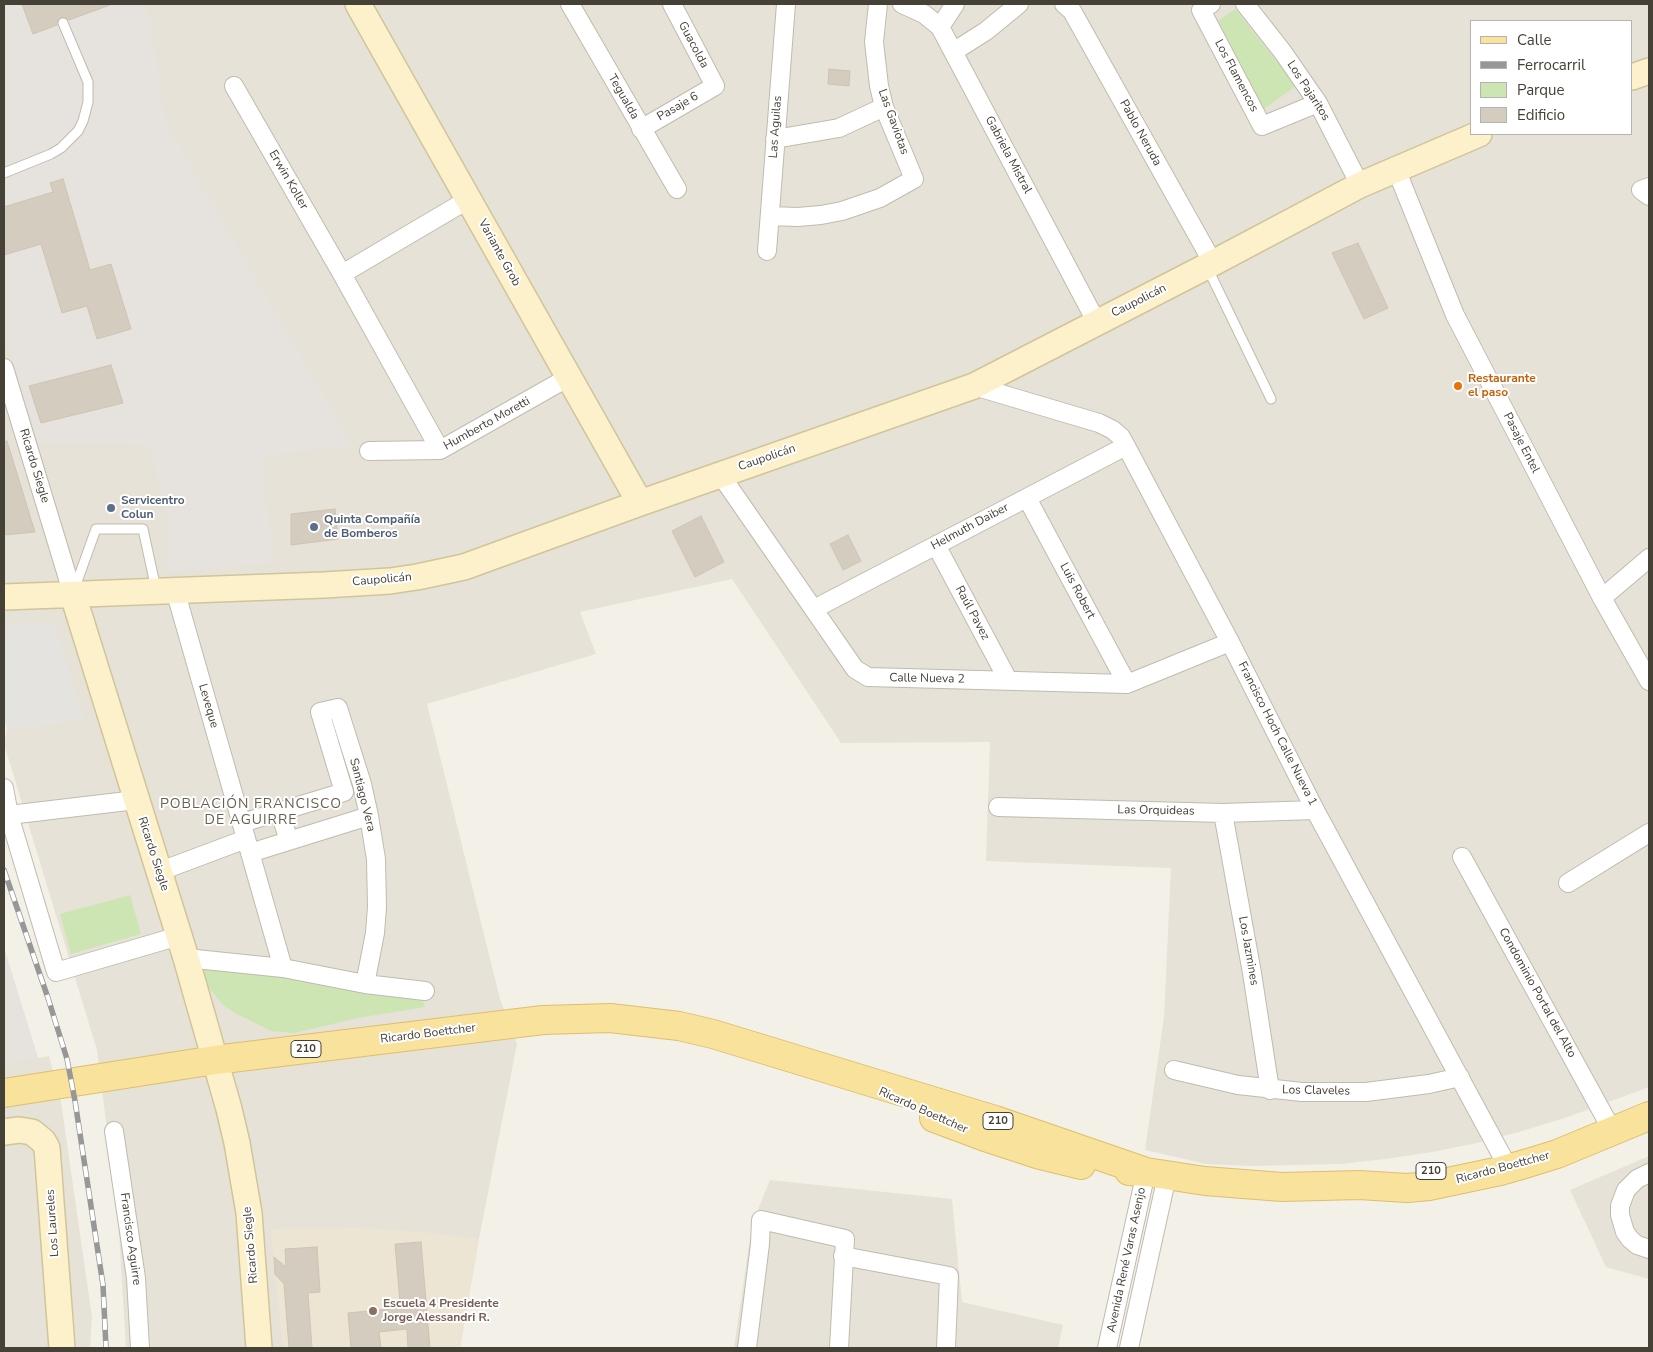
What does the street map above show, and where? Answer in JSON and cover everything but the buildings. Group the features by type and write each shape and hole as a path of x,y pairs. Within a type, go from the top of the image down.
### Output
{"main road":[{"name":"Ricardo Boettcher","path":"4,1093 215,1060 543,1020 610,1018 679,1026 713,1034 848,1076 885,1096 931,1117 1040,1155 1089,1167 1205,1181 1263,1186 1359,1186 1557,1154 1649,1116"}],"street":[{"name":"Variante Grob","path":"358,4 640,502"},
{"name":"Tegualda","path":"570,4 677,189"},
{"name":"Guacolda","path":"672,4 715,86"},
{"name":"Las Aguilas","path":"767,251 786,4"},
{"name":"Las Gaviotas","path":"770,216 813,216 842,211 880,198 914,179 884,107 874,42 878,4"},
{"name":"Gabriela Mistral","path":"902,4 924,14 940,27 1097,323"},
{"path":"940,27 955,4"},
{"path":"953,52 986,31 1019,4"},
{"name":"Los Flamencos","path":"1211,4 1201,10 1262,126 1318,104"},
{"name":"Los Pajaritos","path":"1245,4 1282,51 1318,104 1360,185"},
{"name":"Pablo Neruda","path":"1073,6 1210,265"},
{"path":"1633,77 1649,71"},
{"name":"Erwin Koller","path":"234,86 440,450"},
{"name":"Pasaje 6","path":"641,129 715,86"},
{"path":"776,139 839,128 884,107"},
{"name":"Caupolicán","path":"4,598 390,581 450,570 485,560 640,502 974,386 1210,265 1360,185 1477,135"},
{"name":"Pasaje Entel","path":"1396,170 1455,315 1602,598 1645,662 1649,681"},
{"path":"1649,187 1641,190 1649,196"},
{"path":"342,274 469,199"},
{"name":"Ricardo Siegle","path":"4,368 182,947 229,1109 249,1213 259,1348"},
{"name":"Humberto Moretti","path":"369,451 440,450 569,377"},
{"name":"Francisco Hoch Calle Nueva 1","path":"974,386 1099,423 1113,430 1126,446 1230,642 1315,810 1506,1162"},
{"name":"Helmuth Daiber","path":"814,609 1126,446"},
{"name":"Calle Nueva 2","path":"720,474 855,668 868,676 1127,684 1230,642"},
{"name":"Luis Robert","path":"1027,498 1127,684"},
{"name":"Raúl Pavez","path":"936,545 1008,680"},
{"path":"1602,598 1649,558"},
{"name":"Leveque","path":"166,591 246,838 283,968"},
{"name":"Santiago Vera","path":"280,812 344,792 320,712 338,708 362,784 376,859 377,907 373,941 364,984"},
{"path":"4,788 9,815 56,972 182,947 364,984 425,991"},
{"path":"9,815 136,800"},
{"name":"Las Orquideas","path":"998,807 1222,813 1315,810"},
{"path":"158,872 246,838 280,812 289,841"},
{"name":"Los Jazmines","path":"1222,813 1252,973 1270,1090"},
{"path":"246,838 289,841 369,816"},
{"path":"1568,883 1649,833"},
{"name":"Condominio Portal del Alto","path":"1462,857 1612,1130"},
{"name":"Los Claveles","path":"1174,1070 1214,1080 1270,1090 1334,1093 1366,1092 1429,1084 1460,1077"},
{"name":"Los Laureles","path":"4,1132 19,1130 32,1132 44,1141 47,1148 62,1348"},
{"name":"Francisco Aguirre","path":"114,1131 136,1278 140,1348"},
{"name":"Avenida René Varas Asenjo","path":"1107,1348 1112,1324 1156,1174"},
{"name":"Avenida René Varas Asenjo","path":"1129,1348 1156,1174"},
{"path":"1648,1175 1637,1179 1626,1190 1620,1206 1620,1215 1625,1232 1630,1239 1637,1245 1649,1249"},
{"path":"747,1348 760,1244 761,1220 844,1247 950,1276 946,1348"},
{"path":"838,1348 844,1247"},
{"path":"1112,1324 1133,1328"}],"lane":[{"path":"4,173 61,148 78,131 83,121 88,102 88,82 63,23"},
{"path":"1210,265 1271,399"},
{"path":"73,595 96,529 143,529 166,591"}],"shaded area":[{"path":"4,4 1649,4 1649,1087 1565,1118 1522,1131 1477,1143 1386,1159 1340,1164 1251,1166 1206,1164 1145,1150 1164,1017 1171,868 986,861 990,742 841,743 732,579 580,612 596,654 427,704 500,999 517,1044 460,1348 126,1348 118,1217 97,1050 4,744 7,729 4,717"},
{"path":"4,4 144,4 149,14 166,124 353,446 262,456 273,563 167,572 167,516 149,444 37,443 4,334"},
{"path":"54,624 84,720 7,729 4,717 4,626"},
{"path":"4,948 38,1058 49,1056 61,1102 92,1317 90,1348 4,1348"},
{"path":"4,948 38,1058 4,1064"},
{"path":"1649,1156 1649,1279 1606,1267 1570,1190"},
{"path":"770,1180 952,1199 962,1302 1063,1325 1058,1348 734,1348 752,1224"},
{"name":"Escuela 4 Presidente Jorge Alessandri R.","path":"361,1228 421,1232 479,1239 460,1348 283,1348 271,1229"}],"green space":[{"path":"1235,9 1296,86 1264,109 1218,21"},
{"path":"130,895 141,934 71,954 60,914"},
{"path":"194,965 295,975 421,997 425,1007 358,1018 294,1033 271,1031 235,1013 222,1004 210,989 199,981"}],"railway":[{"path":"4,870 67,1059 103,1285 106,1348"}],"place":[{"name":"Restaurante el paso","path":"1458,386"},
{"name":"Servicentro Colun","path":"111,508"},
{"name":"Quinta Compañía de Bomberos","path":"314,527"},
{"name":"Escuela 4 Presidente Jorge Alessandri R.","path":"373,1311"}],"district":[{"name":"POBLACIÓN FRANCISCO DE AGUIRRE","path":"251,814"}]}
